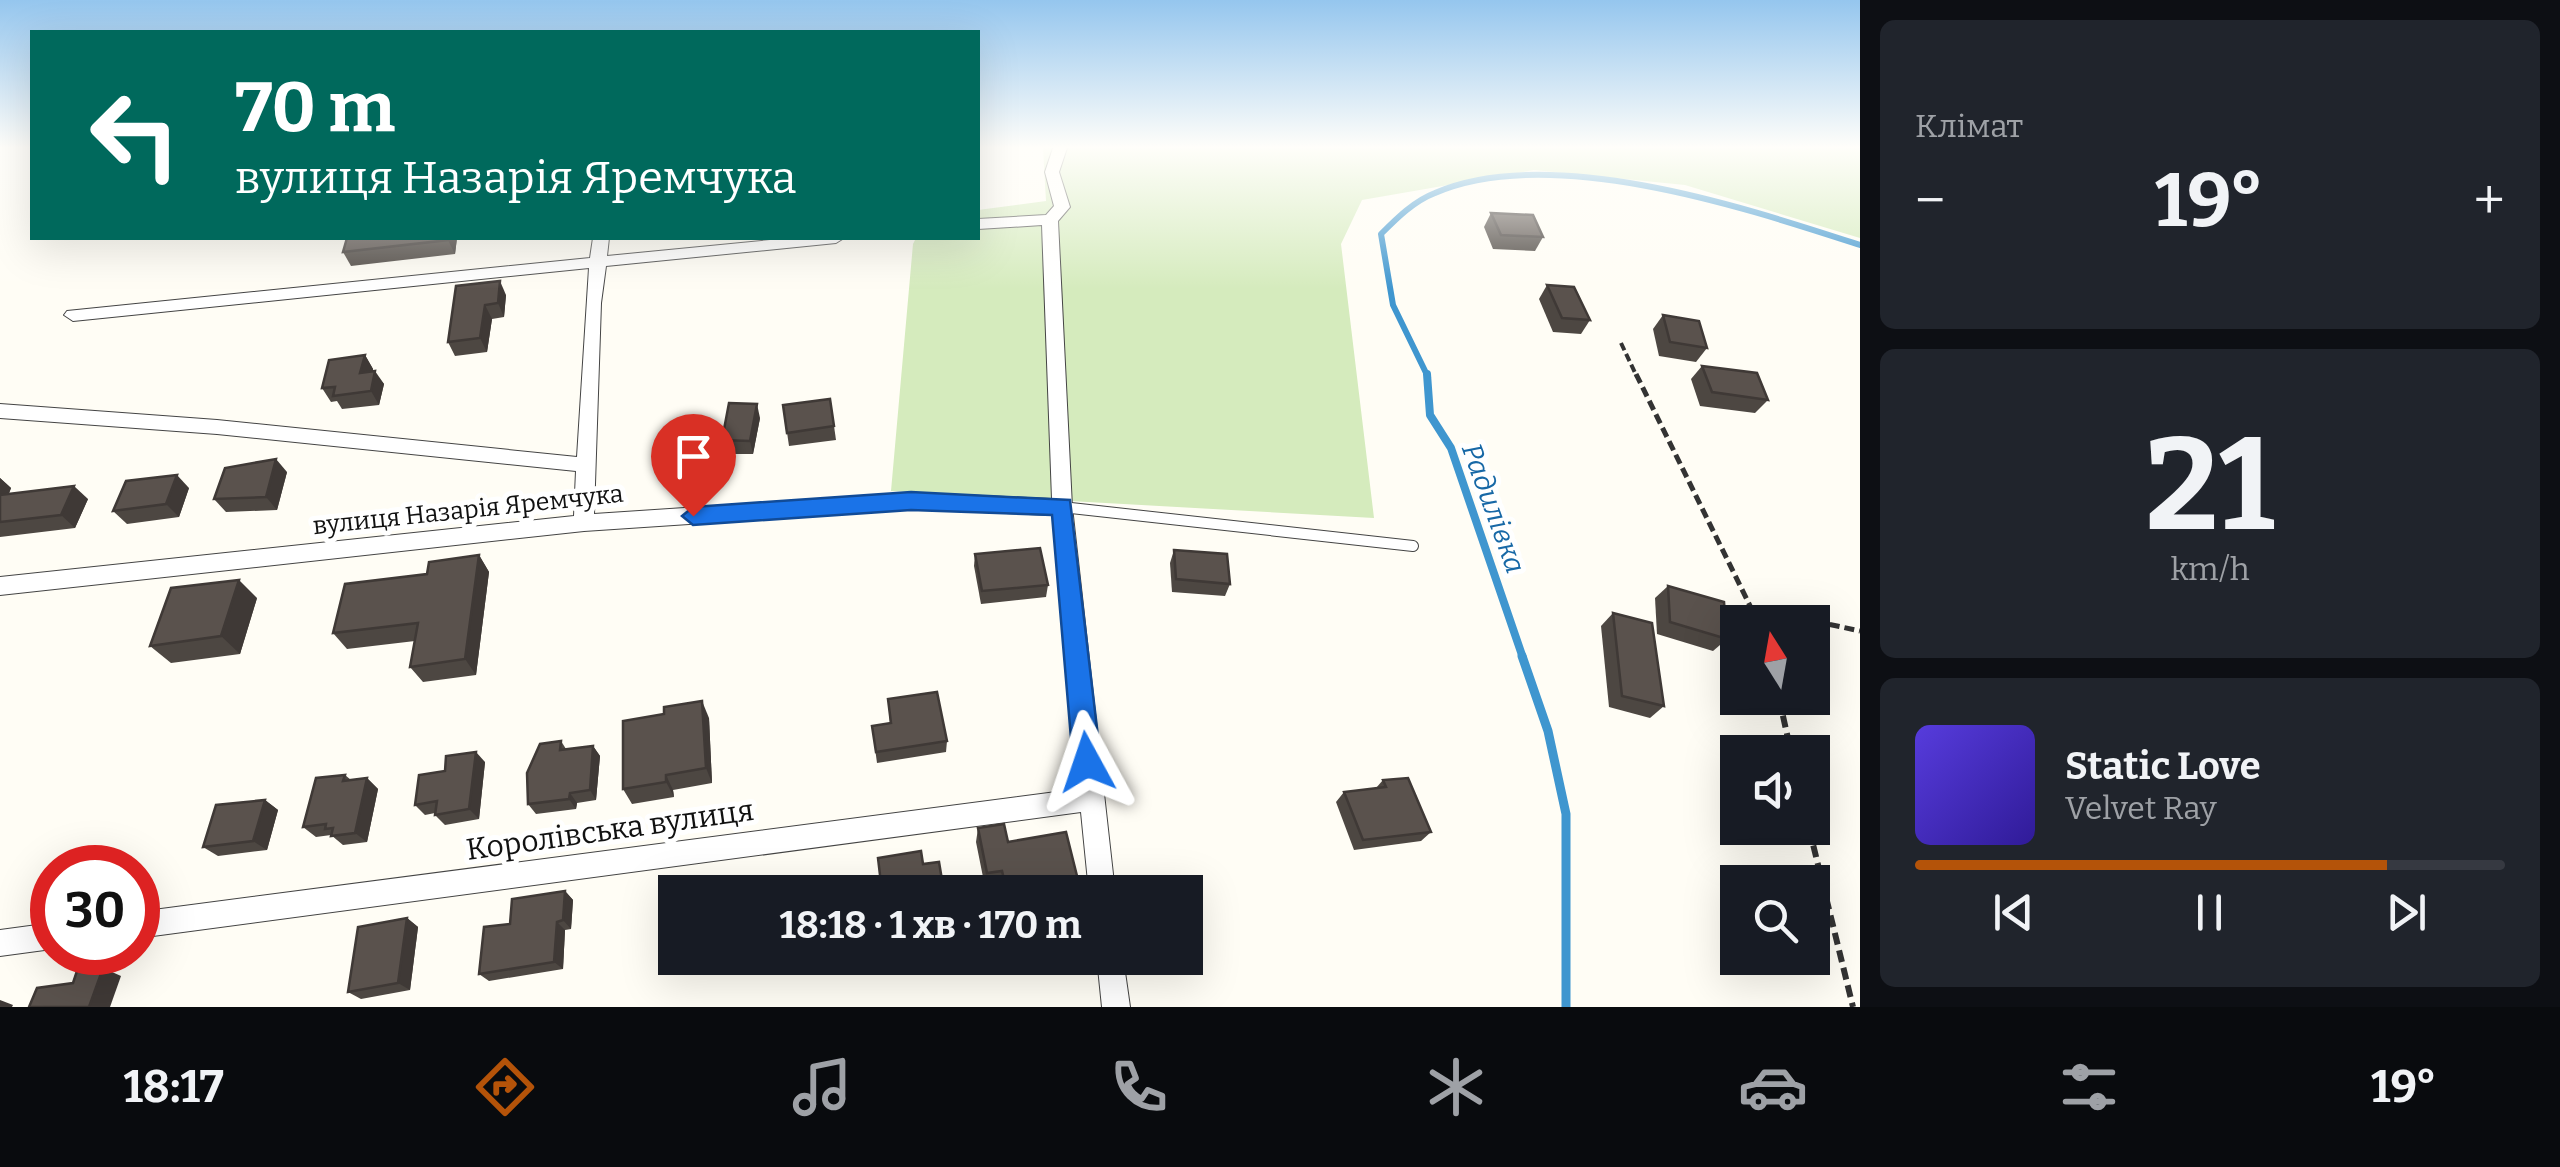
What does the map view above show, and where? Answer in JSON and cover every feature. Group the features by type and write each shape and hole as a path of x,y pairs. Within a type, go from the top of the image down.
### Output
{"street":[{"path":"980,224 1050,220 1062,207 1059,195"},
{"path":"1050,220 1062,507 1100,875"},
{"path":"584,523 601,240"},
{"path":"73,315 818,240"},
{"path":"0,411 217,427 587,464"},
{"name":"вулиця Назарія Яремчука","path":"0,586 584,523 911,501 1062,507"},
{"name":"Королівська вулиця","path":"160,922 1090,799"},
{"path":"0,943 30,939"},
{"path":"1112,975 1116,1007"}],"lane":[{"path":"1062,507 1413,546"}],"path":[{"path":"1621,343 1750,605"},
{"path":"1830,624 1860,630"},
{"path":"1813,845 1853,1007"}],"green space":[{"path":"1046,195 1391,195 1362,200 1341,244 1374,518 891,491 915,240 980,240 980,210 1046,201"},
{"path":"1718,195 1860,195 1860,238"}],"building":[{"path":"1491,213 1533,215 1543,237 1501,235"},
{"path":"346,240 448,240 343,252"},
{"path":"500,281 498,303 485,305 480,338 448,342 456,286"},
{"path":"1547,285 1574,287 1590,320 1562,318"},
{"path":"1663,315 1699,321 1707,348 1670,342"},
{"path":"365,355 360,373 375,371 371,391 333,396 335,387 322,388 329,360"},
{"path":"1702,366 1757,373 1768,400 1712,392"},
{"path":"830,399 834,426 787,433 783,405"},
{"path":"729,403 757,404 750,441 722,440"},
{"path":"276,459 266,497 214,499 225,468"},
{"path":"177,475 166,504 113,511 126,481"},
{"path":"74,486 61,515 0,522 0,495"},
{"path":"1040,548 1048,585 982,591 975,554"},
{"path":"1174,550 1227,554 1230,584 1176,579"},
{"path":"479,555 465,659 410,667 418,623 333,633 345,584 427,574 429,562"},
{"path":"239,580 221,636 150,646 171,588"},
{"path":"1668,586 1724,602 1720,605 1720,637 1670,622"},
{"path":"1613,613 1652,623 1664,706 1622,696"},
{"path":"937,692 947,741 876,752 872,726 891,723 888,699"},
{"path":"702,701 706,768 666,775 666,782 623,789 623,721 664,714 664,707"},
{"path":"561,741 560,750 593,746 590,790 570,793 569,799 528,804 527,773 540,744"},
{"path":"476,752 469,809 435,815 437,801 415,805 419,775 445,771 446,756"},
{"path":"345,775 343,781 367,778 355,833 331,836 333,828 325,829 326,824 303,827 316,778"},
{"path":"1408,778 1431,832 1363,840 1344,792 1386,787 1383,780"},
{"path":"265,800 253,841 203,847 216,805"},
{"path":"1004,824 1008,842 1066,832 1077,875 987,873 978,828"},
{"path":"921,851 923,864 939,862 941,875 880,875 878,858"},
{"path":"565,891 563,920 557,922 554,962 479,974 484,927 510,924 512,899"},
{"path":"407,918 398,983 348,992 358,927"},
{"path":"76,975 100,975 89,1007 29,1007 37,988 73,983"}],"waterway":[{"name":"Радилівка","path":"1427,375 1393,305 1381,234 1430,195"},
{"name":"Радилівка","path":"1688,195 1860,245"},
{"name":"Радилівка","path":"1427,375 1430,415 1451,448 1523,658"},
{"name":"Радилівка","path":"1522,656 1548,731 1566,814 1566,1007"}],"route":[{"path":"693,516 911,501 1062,507 1087,762"}]}
